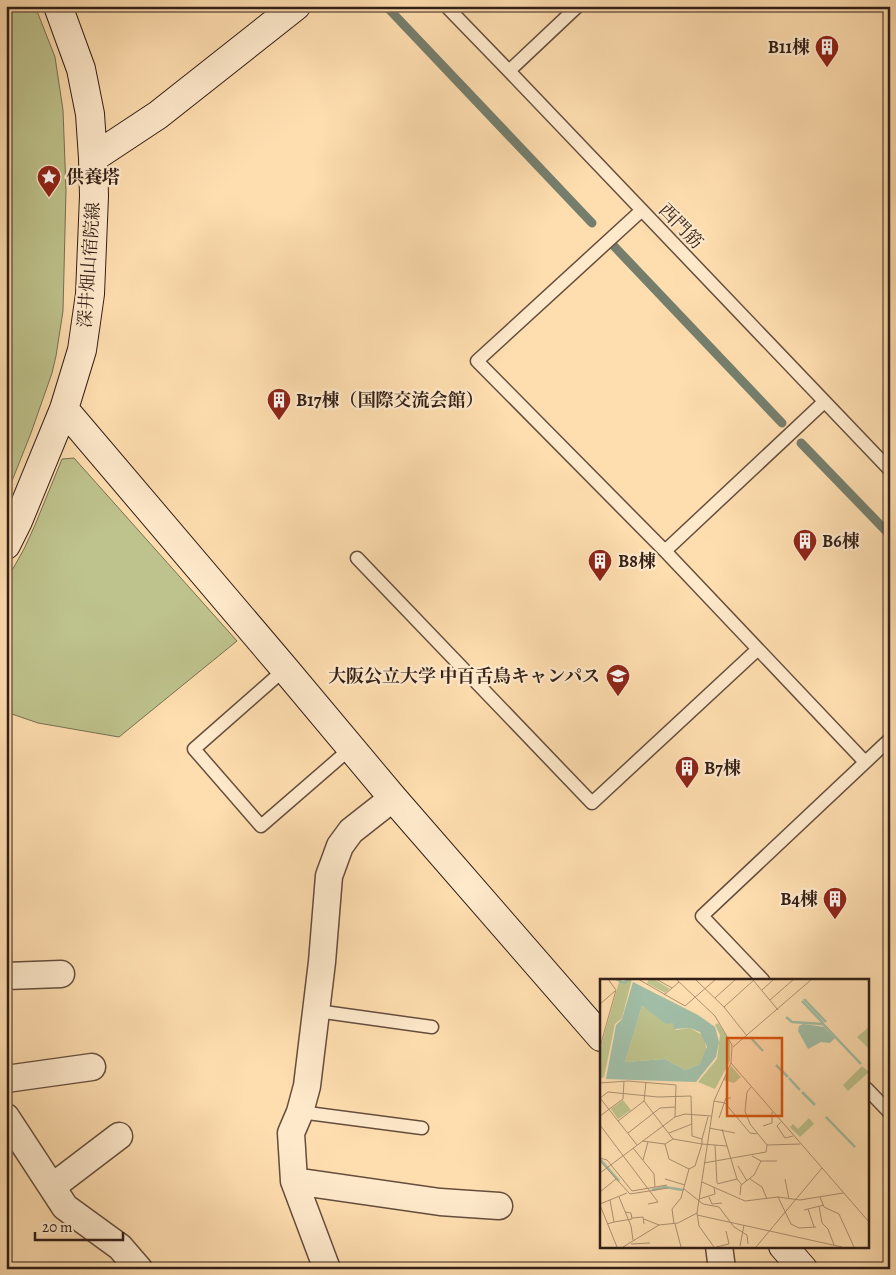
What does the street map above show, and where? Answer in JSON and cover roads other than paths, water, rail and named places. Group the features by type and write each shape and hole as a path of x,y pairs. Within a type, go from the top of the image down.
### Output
{"street":[{"name":"深井畑山宿院線","path":"6,545 18,521 64,409 82,350 90,294 94,196 90,114 81,69 58,6"},
{"path":"93,158 158,115 296,6"},
{"path":"64,409 286,669 393,798 600,1036"},
{"path":"327,1269 294,1181 291,1132 300,1112 307,1086 317,1011 330,876 340,846 351,831 393,798"},
{"path":"6,976 61,974"},
{"path":"6,1079 92,1067"},
{"path":"6,1117 65,1208 120,1247 139,1269"},
{"path":"52,1187 119,1136"},
{"path":"294,1181 440,1202 499,1206"},
{"path":"719,1248 722,1269"},
{"path":"785,1248 803,1269"}],"lane":[{"name":"西門筋","path":"446,6 890,470"},
{"path":"509,71 578,6"},
{"path":"642,210 477,361 665,551 865,762"},
{"path":"665,551 824,402"},
{"path":"357,558 592,803 758,649"},
{"path":"286,669 194,749 262,826 351,748"},
{"path":"762,979 702,916 890,739"},
{"path":"317,1011 432,1027"},
{"path":"868,1090 890,1113"},
{"path":"300,1112 422,1128"}],"waterway":[{"path":"386,6 592,223"},
{"path":"611,243 782,423"},
{"path":"801,443 890,535"}],"place":[{"name":"B11棟","path":"827,68"},
{"name":"供養塔","path":"49,198"},
{"name":"B17棟（国際交流会館）","path":"279,421"},
{"name":"B6棟","path":"805,562"},
{"name":"B8棟","path":"600,582"},
{"name":"大阪公立大学 中百舌鳥キャンパス","path":"618,697"},
{"name":"B7棟","path":"687,789"},
{"name":"B4棟","path":"835,920"}]}
